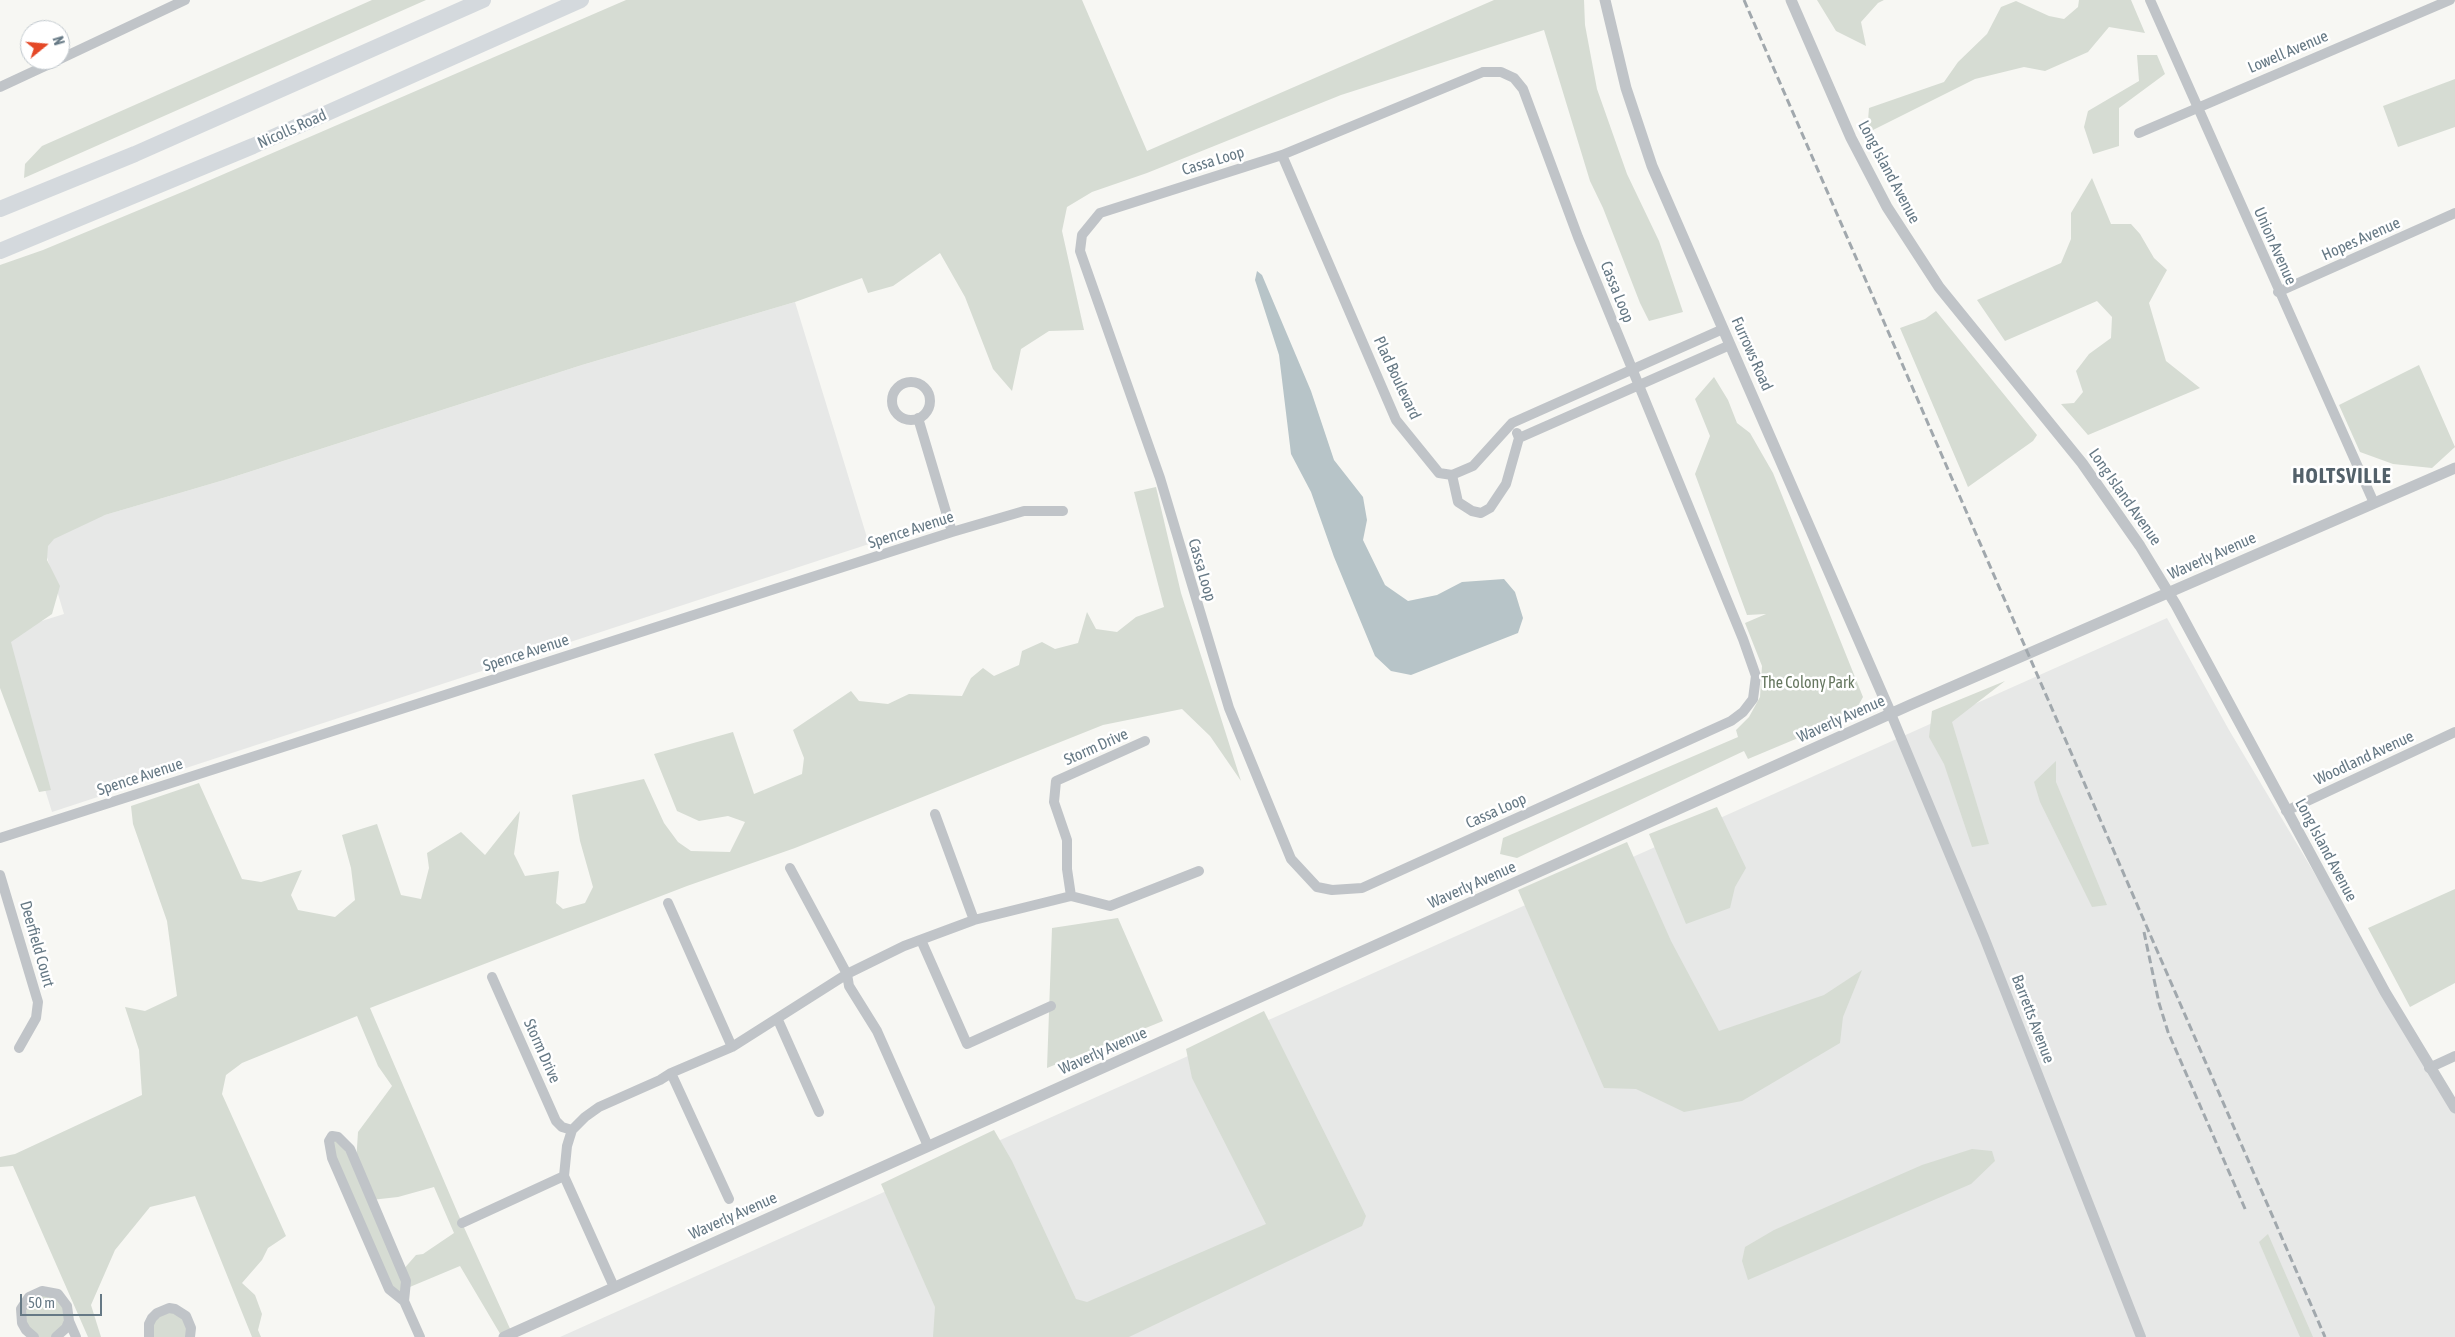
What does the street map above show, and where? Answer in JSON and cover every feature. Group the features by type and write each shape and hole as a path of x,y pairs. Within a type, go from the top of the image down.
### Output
{"highway":[{"path":"0,209 143,150 483,0"},
{"name":"Nicolls Road","path":"0,252 253,146 581,0"}],"street":[{"path":"70,55 185,0"},
{"name":"Furrows Road","path":"1605,0 1626,88 1646,147 1723,329 1891,714"},
{"name":"Long Island Avenue","path":"1791,0 1860,156 1908,241 1950,301 2082,463 2140,546 2168,593 2385,992 2455,1108"},
{"name":"Union Avenue","path":"2150,0 2278,292 2374,503"},
{"name":"Lowell Avenue","path":"2139,133 2450,0"},
{"path":"0,87 37,70"},
{"name":"Cassa Loop","path":"1484,72 1501,72 1514,78 1523,89 1578,237 1632,369 1756,676 1753,699 1743,712 1730,721 1362,888 1332,890 1317,887 1291,859 1229,708 1160,478 1080,251 1082,235 1100,213 1282,155 1484,72"},
{"name":"Plad Boulevard","path":"1282,155 1396,420 1439,473 1452,475"},
{"name":"Hopes Avenue","path":"2278,292 2455,213"},
{"path":"1512,423 1519,438 1506,484 1490,508 1481,513 1472,511 1458,502 1452,475 1473,466 1512,423 1723,329"},
{"path":"1519,438 1730,345"},
{"path":"918,418 952,532"},
{"name":"Waverly Avenue","path":"504,1337 1891,714 2455,468"},
{"name":"Spence Avenue","path":"0,838 952,532 1024,511 1063,511"},
{"name":"Barretts Avenue","path":"1891,714 1984,937 2141,1337"},
{"name":"Woodland Avenue","path":"2286,811 2455,732"},
{"name":"Storm Drive","path":"1071,896 1066,869 1067,840 1054,802 1056,781 1145,741"},
{"path":"935,814 974,920"},
{"path":"790,868 847,974 849,986 877,1031 928,1146"},
{"path":"614,1287 564,1176 567,1146 572,1130 599,1107 732,1048 847,974 904,946 974,920 1071,896 1110,906 1198,871"},
{"name":"Deerfield Court","path":"0,875 38,1002 36,1018 19,1048"},
{"path":"668,904 732,1048"},
{"path":"921,940 967,1044 1051,1006"},
{"name":"Storm Drive","path":"492,977 556,1120 562,1126 572,1130"},
{"path":"778,1020 819,1112"},
{"path":"2430,1068 2455,1056"},
{"path":"672,1073 729,1199"},
{"path":"404,1301 389,1290 332,1158 328,1141 332,1136 338,1137 350,1149 406,1281 404,1301 420,1337"},
{"path":"462,1223 564,1176"},
{"path":"34,1337 26,1330 20,1316 24,1302 35,1293 50,1291 58,1294 68,1306 69,1321 76,1337"},
{"path":"149,1337 149,1324 152,1318 156,1313 168,1308 175,1309 186,1316 191,1328 190,1337"},
{"path":"56,1337 66,1328 69,1321"}],"shaded area":[{"path":"1257,271 1262,275 1311,391 1334,460 1363,497 1367,520 1363,540 1385,585 1408,601 1437,595 1462,582 1504,579 1515,592 1523,618 1518,633 1411,675 1391,671 1375,656 1334,557 1311,492 1291,454 1279,355 1255,280"},
{"path":"795,302 869,544 52,812 0,645 0,634 64,614 40,534 224,480 582,365"},
{"path":"2167,618 2229,730 2455,1109 2455,1337 560,1337"}],"green space":[{"path":"372,0 426,0 24,178 25,164 42,146"},
{"path":"626,0 1082,0 1147,151 1494,0 1584,0 1585,25 1597,89 1627,174 1659,241 1683,312 1649,321 1640,303 1603,208 1590,181 1544,30 1341,95 1147,173 1092,192 1067,207 1062,231 1084,330 1049,331 1021,349 1012,391 993,369 965,297 940,253 893,286 868,293 862,278 795,302 582,365 224,480 105,515 54,539 48,546 47,560 60,586 52,614 11,642 51,790 39,792 0,688 0,265 43,250 187,190"},
{"path":"1817,0 1884,0 1878,3 1861,22 1866,46 1836,31"},
{"path":"2079,0 2131,0 2145,33 2109,27 2088,52 2045,71 2024,67 1975,79 1867,133 1869,108 1944,82 1958,62 1987,34 2001,7 2016,1 2049,16 2064,19 2078,7"},
{"path":"2137,55 2157,55 2165,74 2119,108 2119,146 2093,154 2084,127 2088,111 2139,81"},
{"path":"2455,79 2455,127 2398,147 2383,106"},
{"path":"2092,178 2111,224 2131,224 2140,234 2154,258 2167,270 2149,303 2166,361 2200,388 2088,435 2061,404 2074,403 2083,392 2076,371 2089,354 2111,338 2112,317 2097,301 2005,341 1977,300 2061,263 2071,239 2071,213"},
{"path":"1936,311 2037,435 2033,441 1968,487 1900,328 1925,319"},
{"path":"2419,365 2455,447 2432,468 2393,464 2360,452 2339,405"},
{"name":"The Colony Park","path":"1714,377 1728,400 1737,423 1750,433 1773,473 1863,697 1853,715 1748,759 1744,751 1517,858 1500,854 1503,838 1738,737 1736,730 1749,717 1760,697 1762,666 1745,623 1766,614 1747,615 1695,474 1710,436 1695,399"},
{"path":"1156,487 1181,593 1241,781 1210,736 1182,709 1103,725 795,848 687,886 370,1008 462,1223 512,1333 502,1337 460,1266 405,1289 404,1301 389,1289 332,1158 332,1136 356,1163 358,1132 392,1086 378,1066 357,1016 242,1063 226,1075 222,1094 286,1236 268,1248 262,1260 242,1283 255,1295 262,1314 258,1330 261,1337 252,1337 195,1196 150,1207 115,1250 91,1305 101,1337 88,1337 13,1166 0,1167 0,1157 15,1154 142,1095 139,1050 125,1007 145,1011 177,996 167,921 133,824 131,806 199,783 242,879 261,882 302,870 291,895 298,910 335,917 355,900 351,868 342,835 377,824 401,895 421,899 429,868 427,853 461,832 485,855 520,811 514,854 525,876 559,871 556,903 563,909 585,903 593,887 580,841 572,795 644,779 664,823 678,842 691,851 730,852 745,822 728,816 699,821 677,811 654,754 733,732 754,794 802,774 804,758 793,730 851,691 859,701 888,704 909,694 962,696 971,678 983,668 994,676 1019,665 1022,651 1042,642 1055,649 1078,643 1087,612 1096,629 1117,632 1136,617 1164,607 1134,492","holes":["434,1187 454,1233 423,1254 416,1255 402,1271 371,1200 398,1197"]},
{"path":"2005,681 1952,722 1989,844 1972,847 1944,764 1929,737 1932,711"},
{"path":"2056,761 2056,782 2107,905 2092,907 2040,802 2034,782"},
{"path":"1717,807 1746,868 1735,887 1730,908 1686,924 1649,834"},
{"path":"1627,842 1671,941 1719,1031 1824,995 1862,970 1843,1017 1840,1043 1742,1101 1684,1112 1636,1089 1604,1088 1518,890"},
{"path":"2455,889 2455,983 2410,1007 2368,928"},
{"path":"1118,918 1163,1021 1047,1068 1052,928"},
{"path":"1264,1011 1366,1216 1362,1226 1129,1337 933,1337 935,1307 881,1184 994,1130 1012,1161 1076,1299 1087,1302 1266,1224 1192,1078 1186,1049"},
{"path":"1972,1149 1992,1151 1995,1161 1971,1184 1748,1280 1742,1261 1745,1247 1774,1230 1922,1165"},
{"path":"2268,1234 2313,1337 2300,1337 2259,1242"},
{"path":"50,1291 69,1313 56,1337 31,1336 21,1309 24,1302"},
{"path":"181,1312 190,1337 149,1337 157,1313"}],"railway":[{"path":"1744,0 2325,1337"},
{"path":"2144,932 2159,1003 2168,1032 2246,1211"}],"district":[{"name":"HOLTSVILLE","path":"2342,476"}]}
